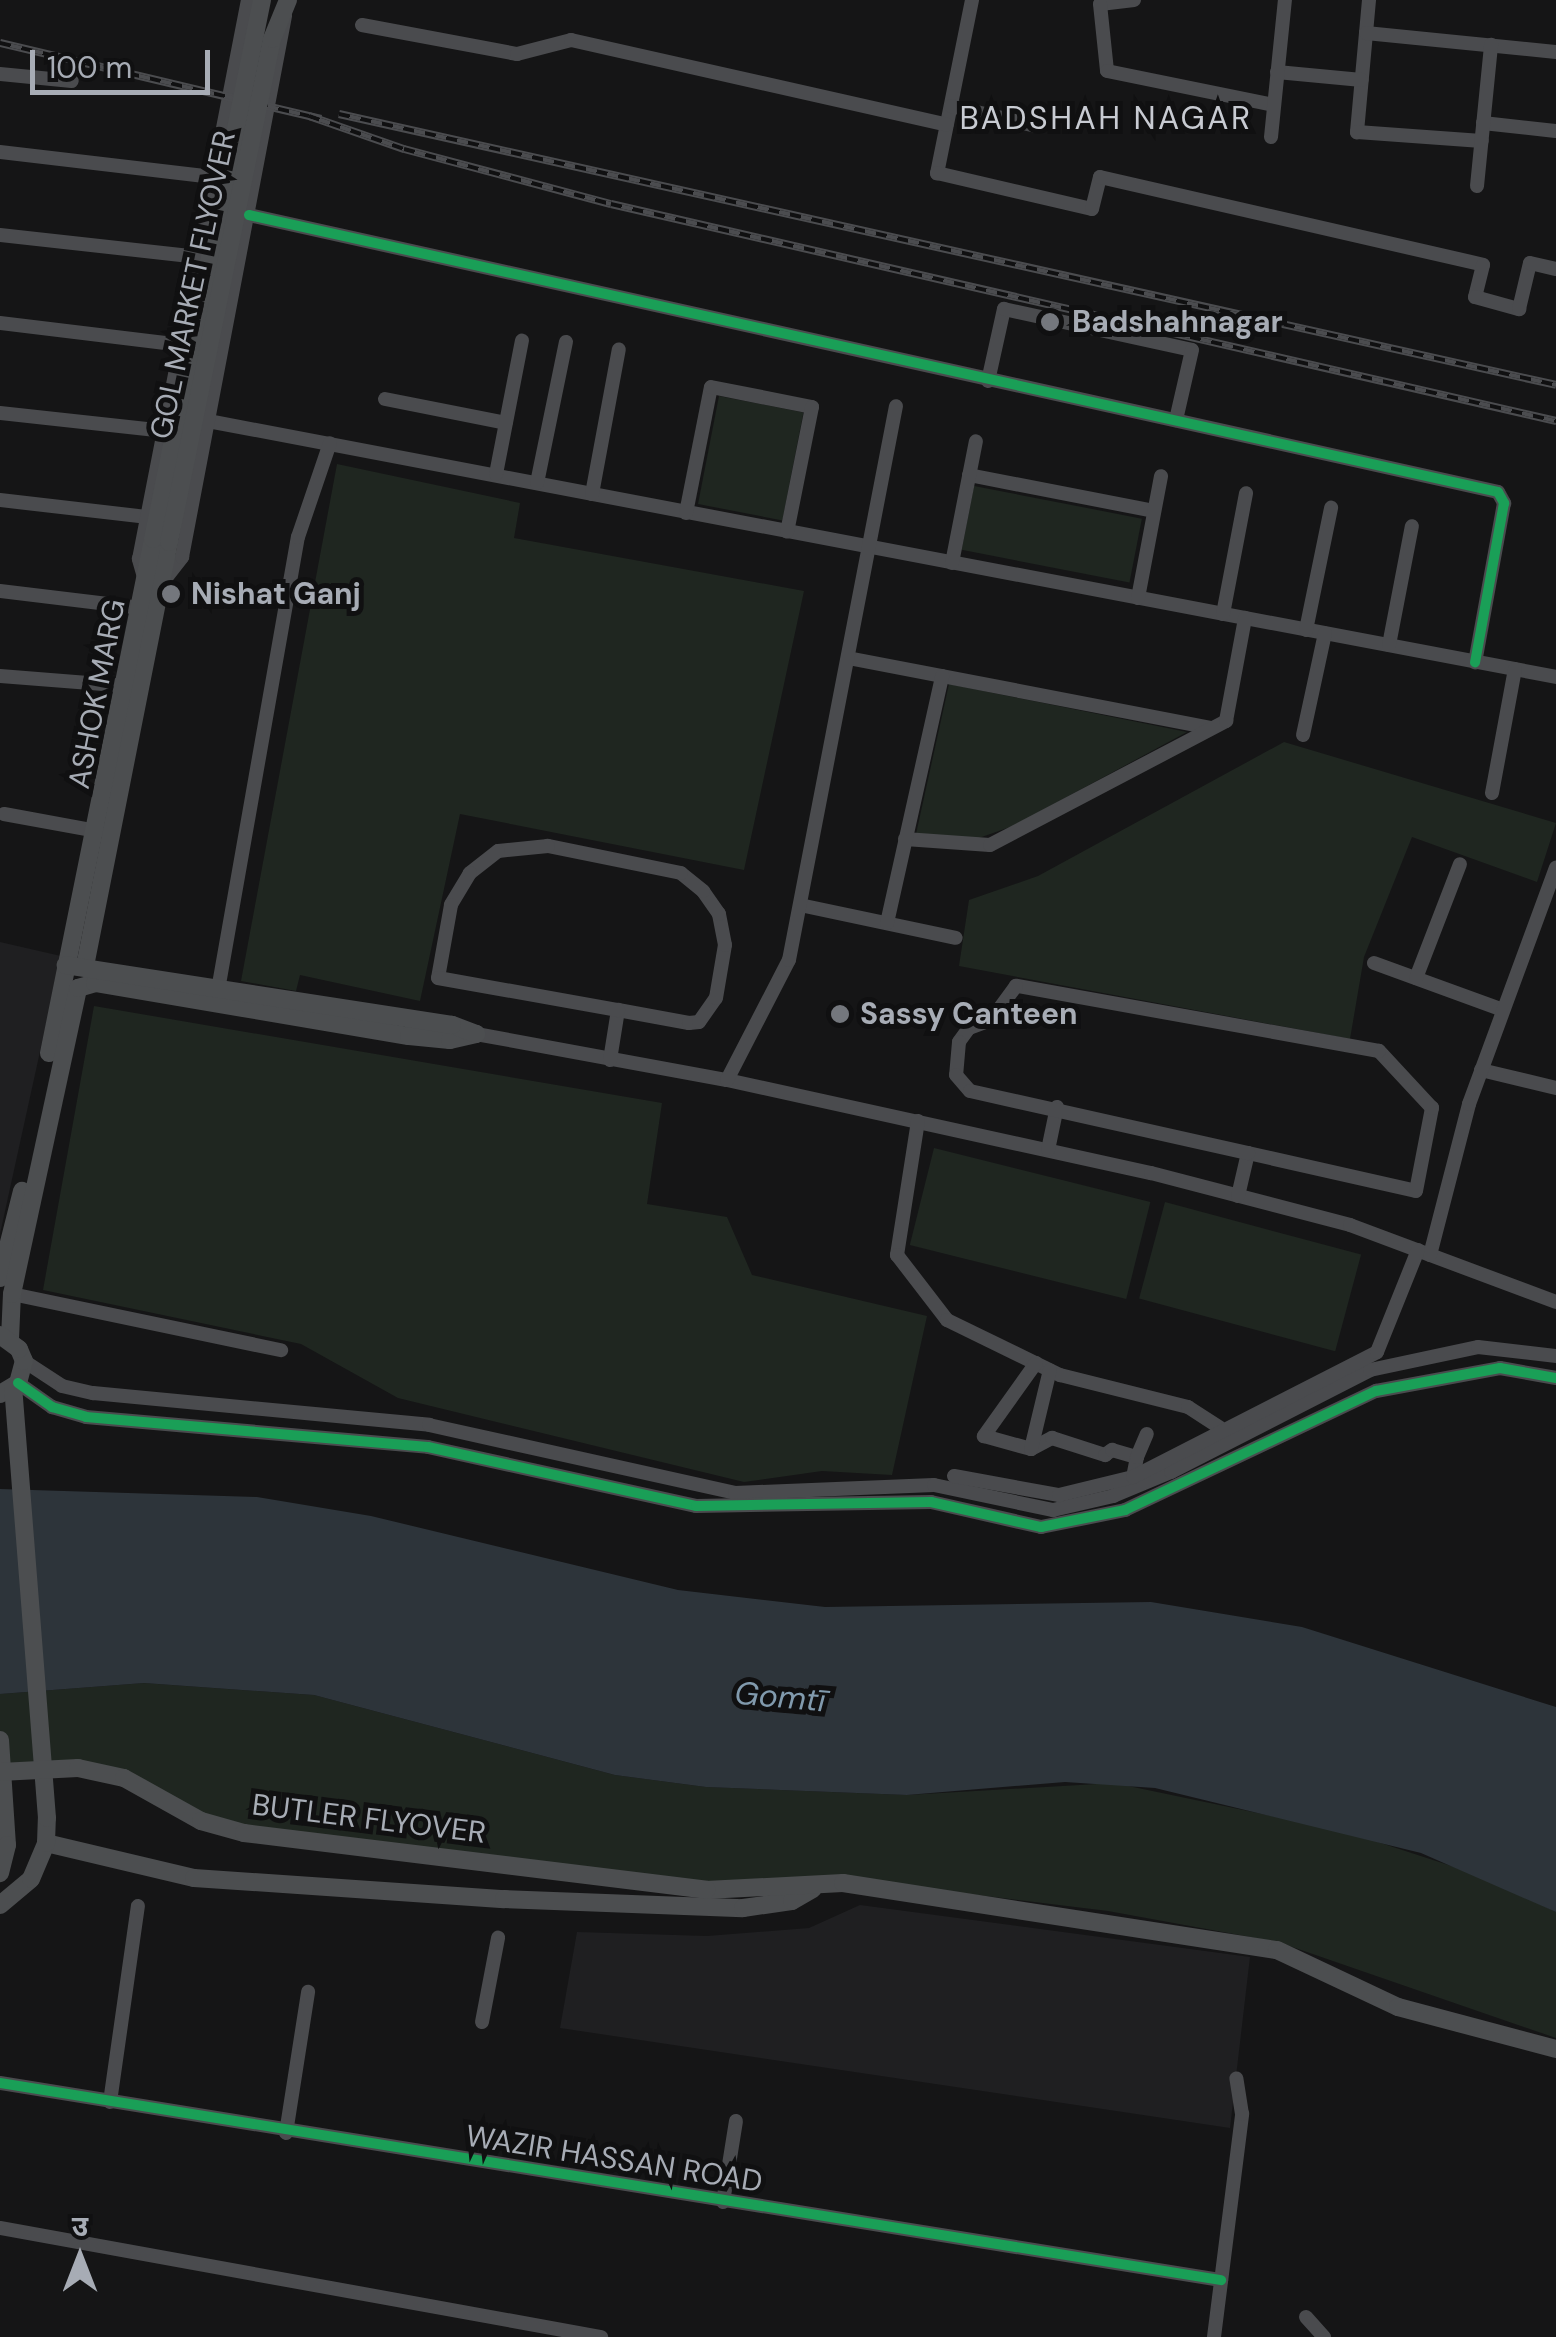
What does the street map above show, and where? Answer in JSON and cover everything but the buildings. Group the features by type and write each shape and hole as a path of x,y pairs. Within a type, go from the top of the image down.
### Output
{"main road":[{"name":"GOL MARKET FLYOVER","path":"154,583 262,0"},
{"name":"GOL MARKET FLYOVER","path":"161,540 272,39 286,0"},
{"name":"ASHOK MARG","path":"75,966 141,608 154,583"},
{"name":"ASHOK MARG","path":"0,1278 75,966 154,583"},
{"path":"75,966 452,1025 476,1034"},
{"path":"5,1896 31,1879 46,1843 47,1818 17,1410 10,1388 24,1361 5,1337 73,997 94,983 409,1036 450,1040 476,1034"},
{"path":"0,1740 6,1818 0,1873"},
{"name":"BUTLER FLYOVER","path":"0,1772 78,1768 124,1778 201,1822 244,1832 706,1890 743,1898"},
{"path":"46,1843 234,1882 743,1898 818,1886 891,1890 1276,1950 1398,2007 1556,2049"}],"street":[{"name":"ASHOK MARG","path":"248,0 217,177 139,559 154,583 182,557 268,127 286,0"},
{"path":"972,0 937,173 1092,209 1100,177 1483,265 1476,297 1519,309 1530,263 1556,270"},
{"path":"1134,0 1100,4 1107,71 1274,105"},
{"path":"1271,137 1286,0"},
{"path":"1369,0 1357,132 1482,141"},
{"path":"362,25 517,54 571,40 947,125"},
{"path":"1366,33 1556,52"},
{"path":"1477,186 1491,45"},
{"path":"236,71 277,76"},
{"path":"1278,72 1362,80"},
{"path":"0,74 72,81"},
{"path":"950,106 1036,126"},
{"path":"228,119 268,127"},
{"path":"1483,123 1556,131"},
{"path":"0,152 256,183"},
{"path":"249,216 1498,492 1504,503 1475,662"},
{"path":"0,235 239,263"},
{"path":"988,381 1004,309 1192,350 1176,420"},
{"path":"0,323 182,345"},
{"path":"496,474 522,340"},
{"path":"537,483 566,342"},
{"path":"592,494 619,349"},
{"path":"686,513 711,387 812,407 787,532"},
{"path":"385,399 506,423"},
{"path":"727,1080 790,960 896,406"},
{"path":"0,413 165,432"},
{"path":"208,421 1556,678"},
{"path":"952,563 976,441"},
{"path":"218,990 298,537 330,443"},
{"path":"969,475 1154,511"},
{"path":"1138,598 1161,476"},
{"path":"1222,614 1246,494"},
{"path":"0,500 148,517"},
{"path":"1306,630 1331,508"},
{"path":"1389,645 1412,526"},
{"path":"0,591 141,608"},
{"path":"905,839 990,845 1226,722 1245,618"},
{"path":"1303,735 1325,633"},
{"path":"848,658 1210,728"},
{"path":"1492,792 1514,670"},
{"path":"0,676 126,686"},
{"path":"887,923 942,676"},
{"path":"4,814 98,830"},
{"path":"548,846 681,873 702,891 719,914 725,945 716,998 698,1022 618,1010 438,978 451,905 470,873 498,850 548,846"},
{"path":"1416,978 1460,864"},
{"path":"954,1476 1060,1495 1132,1477 1220,1428 1377,1352 1424,1253 1481,1070 1556,869"},
{"path":"800,905 956,938"},
{"path":"1374,962 1502,1010"},
{"path":"1016,986 1379,1051 1432,1108 1416,1191 1248,1153 1058,1107 970,1091 956,1074 959,1042 969,1028 992,1020 1016,986"},
{"path":"610,1060 618,1010"},
{"path":"476,1034 727,1080 1238,1196 1424,1253 1556,1302"},
{"path":"1481,1070 1556,1088"},
{"path":"1048,1150 1058,1107"},
{"path":"918,1121 897,1256 947,1320 1043,1367 1188,1407 1220,1428"},
{"path":"1238,1196 1248,1153"},
{"path":"12,1294 281,1350"},
{"path":"24,1361 62,1386 94,1393 429,1426 735,1493 934,1486 1053,1510 1113,1496 1171,1472 1370,1370 1478,1347 1556,1356"},
{"path":"1030,1449 1043,1367"},
{"path":"1043,1367 984,1436 1030,1449 1052,1438 1137,1458"},
{"path":"10,1388 52,1408 86,1417 428,1448 696,1506 931,1502 1041,1527 1082,1524 1125,1510 1376,1391 1500,1368 1556,1378"},
{"path":"1132,1477 1146,1434"},
{"path":"110,2102 138,1906"},
{"path":"482,2022 498,1938"},
{"path":"286,2133 308,1992"},
{"path":"1214,2337 1242,2114 1236,2078"},
{"name":"WAZIR HASSAN ROAD","path":"0,2083 286,2133 1221,2280"},
{"path":"723,2202 736,2120"},
{"path":"0,2228 601,2337"},
{"path":"1306,2317 1324,2337"}],"shaded area":[{"path":"719,396 803,412 782,520 698,504"},
{"path":"337,464 520,503 514,538 804,591 744,870 460,814 420,1001 300,975 296,991 241,981"},
{"path":"974,486 1142,519 1129,582 962,550"},
{"path":"949,684 1187,732 1013,826 976,839 916,834"},
{"path":"1284,742 1556,823 1537,882 1412,837 1364,957 1350,1039 959,966 969,900 1038,876"},
{"path":"0,942 61,956 0,1234"},
{"path":"94,1006 662,1103 647,1204 727,1217 752,1275 927,1316 892,1475 822,1471 744,1482 398,1398 301,1344 43,1290"},
{"path":"934,1148 1150,1202 1126,1299 910,1245"},
{"path":"1165,1202 1361,1255 1335,1351 1139,1299"},
{"path":"144,1683 314,1695 615,1775 706,1787 907,1795 1114,1783 1344,1831 1479,1875 1556,1912 1556,2038 1278,1942 1108,1911 832,1877 714,1885 228,1831 97,1771 0,1773 0,1694"},
{"path":"860,1905 1250,1957 1230,2128 560,2028 577,1932 707,1936 809,1928"}],"water":[{"name":"Gomtī","path":"0,1489 257,1497 371,1516 678,1590 825,1607 1151,1602 1302,1627 1556,1707 1556,1912 1421,1853 1155,1788 1065,1782 907,1795 706,1787 615,1775 314,1695 144,1683 0,1694"}],"railway":[{"path":"0,43 321,119"},
{"path":"339,114 1556,385"},
{"path":"309,116 404,149 611,204 1556,421"}],"cycle path":[{"path":"249,215 1498,492 1504,503 1475,662"},
{"path":"18,1383 52,1407 86,1417 428,1447 696,1506 931,1502 1041,1527 1125,1510 1376,1391 1500,1368 1556,1378"},
{"path":"0,2083 1221,2280"}],"place":[{"name":"Badshahnagar","path":"1050,322"},
{"name":"Nishat Ganj","path":"171,594"},
{"name":"Sassy Canteen","path":"840,1014"}],"district":[{"name":"BADSHAH NAGAR","path":"1106,118"}]}
